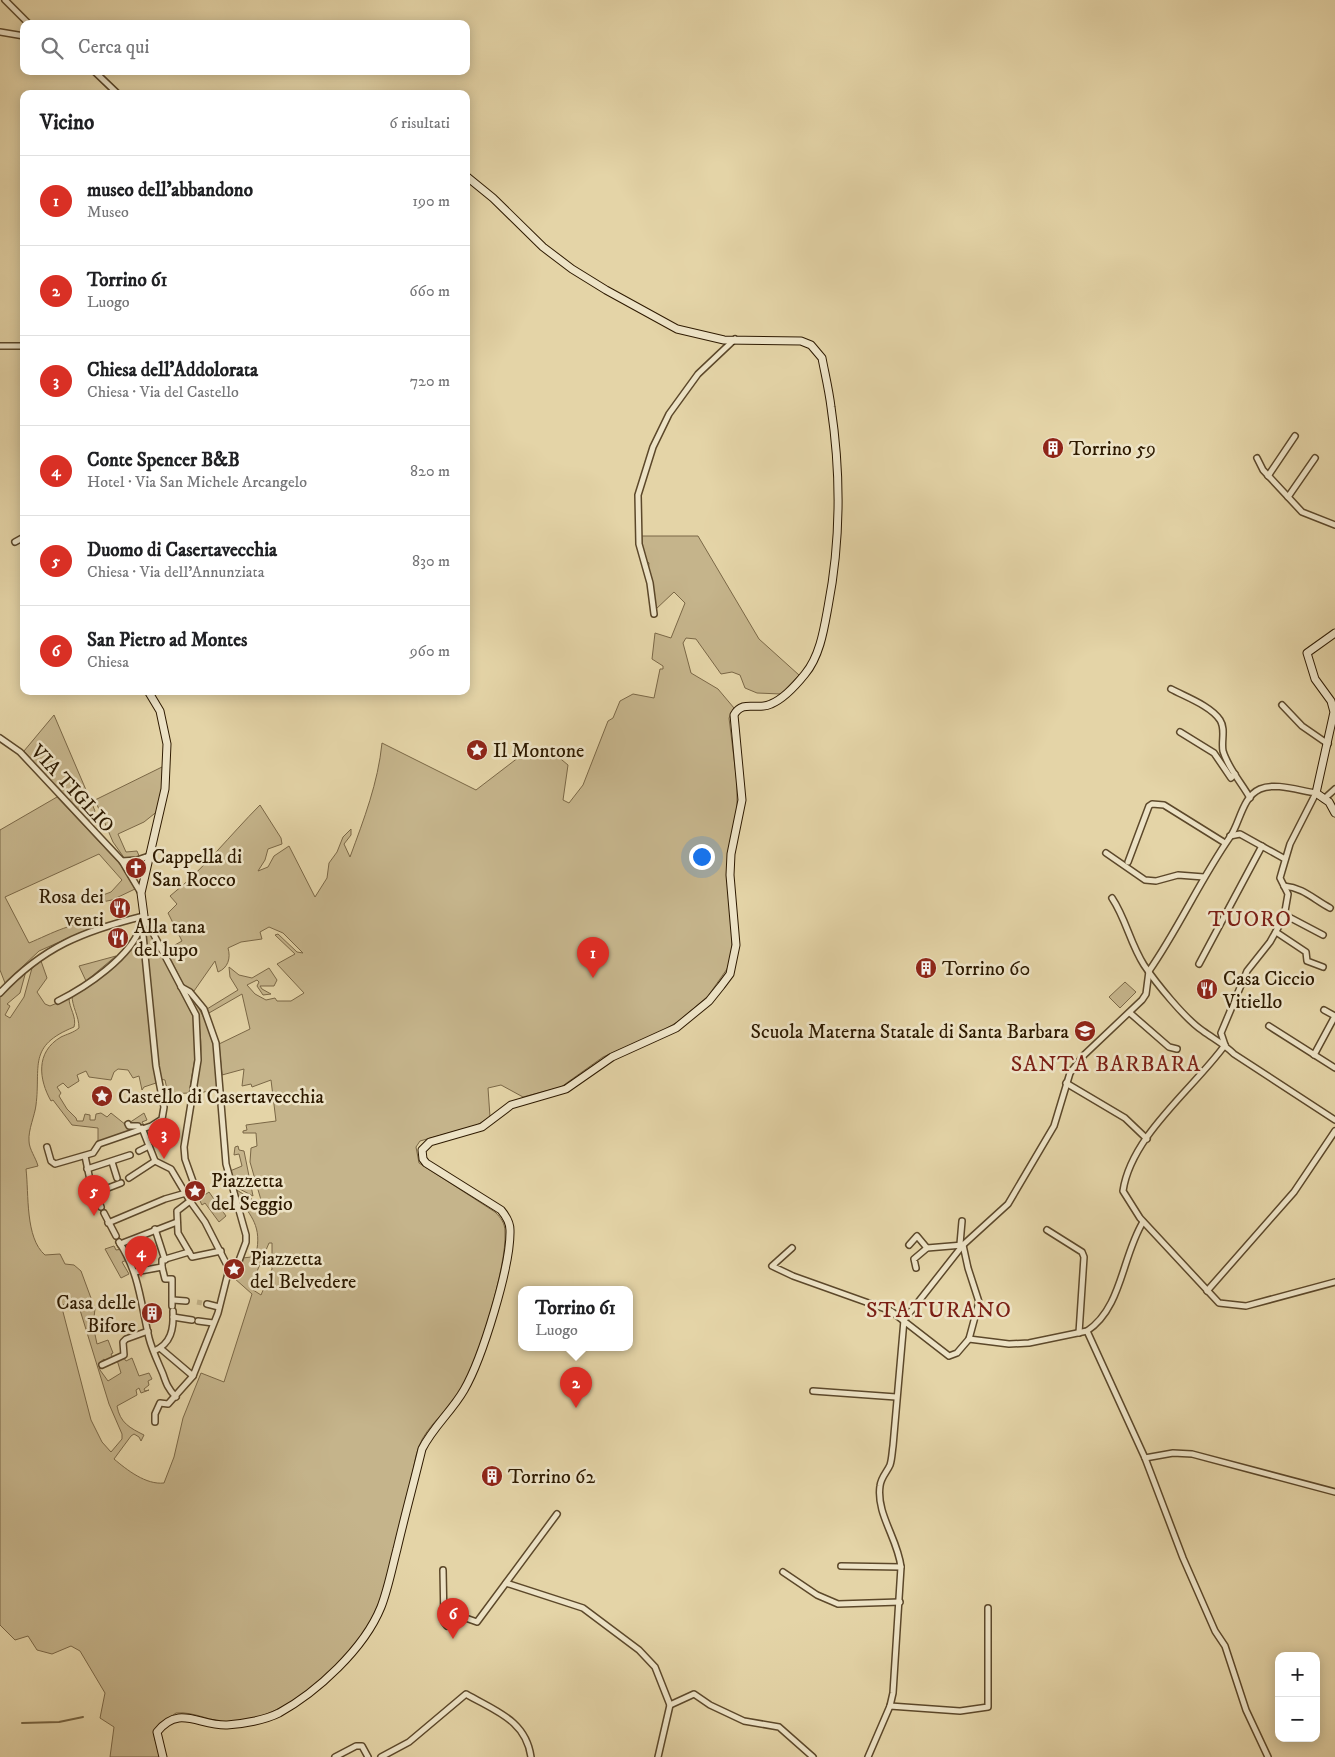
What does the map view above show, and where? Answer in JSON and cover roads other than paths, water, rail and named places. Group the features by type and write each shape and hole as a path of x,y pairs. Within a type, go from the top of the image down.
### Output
{"street":[{"path":"5,0 25,20"},
{"path":"0,32 20,35"},
{"path":"98,75 114,90"},
{"path":"163,1757 157,1732 174,1718 184,1716 203,1723 228,1725 277,1714 306,1696 350,1655 372,1624 380,1609 422,1449 463,1391 476,1364 500,1289 509,1243 510,1228 508,1218 501,1210 426,1163 422,1150 430,1142 482,1127 512,1105 566,1089 612,1057 676,1028 709,1001 730,974 736,945 730,876 731,854 742,800 734,715 738,709 747,705 758,707 770,705 786,693 806,674 822,640 838,541 839,485 831,407 822,358 818,352 801,340 712,339 677,329 606,290 543,247 493,198 470,179"},
{"path":"654,614 650,583 638,544 638,496 653,447 669,414 698,374 736,339"},
{"path":"0,346 20,346"},
{"path":"1268,476 1295,436"},
{"path":"1257,458 1268,476 1302,512 1335,525"},
{"path":"1288,497 1315,458"},
{"path":"15,542 20,539"},
{"path":"1225,1045 1220,1033 1248,971 1276,932 1285,914 1288,894 1280,878 1290,844 1316,793 1334,712 1331,701 1316,679 1307,653 1335,632"},
{"path":"1171,689 1213,713 1220,720 1223,726 1223,749 1235,774 1250,798"},
{"path":"47,1147 53,1164 93,1153 99,1144 162,1119 164,1107 159,1084 143,935 144,916 140,893 165,790 167,744 160,711 150,695"},
{"path":"1282,705 1302,726 1328,744"},
{"path":"1180,732 1214,753 1231,778 1235,774"},
{"name":"VIA TIGLIO","path":"0,738 20,752 122,861 140,893"},
{"path":"868,1757 890,1706 900,1602 901,1567 899,1549 883,1514 880,1502 880,1485 890,1464 904,1320 962,1244 1008,1204 1054,1126 1070,1073 1084,1055 1130,1013 1146,994 1149,971 1167,946 1204,877 1254,793 1267,787 1316,793 1324,799 1335,813"},
{"path":"1324,799 1335,789"},
{"path":"1128,862 1149,806 1152,804 1164,805 1225,843"},
{"path":"1230,836 1240,834 1285,859"},
{"path":"1199,964 1262,846"},
{"path":"1106,852 1145,880 1156,881 1178,875 1204,877"},
{"path":"122,861 137,860 149,856"},
{"path":"1284,886 1295,887 1311,894 1330,908"},
{"path":"1112,898 1122,914 1131,940 1149,971 1192,1022 1225,1045 1234,1054 1335,1120"},
{"path":"1285,914 1323,934"},
{"path":"108,1222 165,1199 187,1194 195,1187 185,1158 184,1147 198,1060 198,1024 192,1004 181,987 144,916"},
{"path":"0,993 28,965 55,947 77,937 144,916"},
{"path":"58,1001 91,983 116,960 137,935 144,916"},
{"path":"1276,932 1306,952 1307,961 1323,967"},
{"path":"181,987 190,992 204,1009 216,1043 226,1164 246,1235 240,1260 237,1266 229,1269"},
{"path":"1314,1055 1335,1016 1324,1010"},
{"path":"1130,1013 1169,1047 1177,1049"},
{"path":"1269,1026 1335,1068"},
{"path":"1225,1045 1147,1139 1128,1168 1122,1191 1143,1222 1206,1291 1220,1303 1246,1306 1335,1282"},
{"path":"1066,1083 1125,1118 1147,1139"},
{"path":"128,1124 129,1126 138,1126 140,1128 155,1161 171,1169 205,1222 221,1250 229,1269 219,1306 193,1376 168,1404 160,1403 155,1422"},
{"path":"1206,1291 1294,1192 1335,1131"},
{"path":"139,1151 149,1146"},
{"path":"87,1169 130,1155"},
{"path":"84,1156 101,1207"},
{"path":"129,1178 155,1161"},
{"path":"95,1193 119,1182 112,1162"},
{"path":"190,1201 177,1211 176,1222 178,1233 189,1252 194,1258 221,1250"},
{"path":"104,1213 116,1236"},
{"path":"792,1248 772,1266 793,1276 872,1304 904,1320 915,1332 950,1356 956,1353 969,1339 979,1302 962,1244 962,1221"},
{"path":"176,1222 120,1243 135,1272 154,1351 166,1384 176,1397"},
{"path":"969,1339 1010,1344 1029,1343 1088,1331 1106,1314 1119,1284 1133,1238 1143,1222"},
{"path":"154,1230 165,1260"},
{"path":"1047,1230 1082,1252 1084,1258 1080,1333"},
{"path":"909,1245 917,1236 927,1248"},
{"path":"916,1268 914,1259 927,1248 962,1244"},
{"path":"154,1351 169,1339 173,1308 172,1279 165,1279 162,1260 189,1252"},
{"path":"135,1272 162,1267"},
{"path":"173,1308 186,1301"},
{"path":"207,1304 219,1306"},
{"path":"173,1308 195,1320 212,1323"},
{"path":"102,1365 124,1355 123,1342 126,1339 148,1331"},
{"path":"1088,1331 1144,1458 1183,1558 1225,1646 1246,1710 1268,1757"},
{"path":"160,1348 193,1376"},
{"path":"813,1391 896,1397"},
{"path":"1144,1458 1173,1453 1192,1454 1335,1492"},
{"path":"443,1570 442,1619 447,1626 457,1616 474,1622 479,1620 557,1514"},
{"path":"841,1566 901,1567"},
{"path":"783,1572 817,1595 838,1604 900,1602"},
{"path":"506,1583 583,1608 639,1650 661,1676 670,1705 658,1757"},
{"path":"890,1706 960,1710 988,1707 988,1608"},
{"path":"381,1757 409,1742 466,1694 522,1729 528,1740 531,1757"},
{"path":"670,1705 694,1694 710,1705 744,1721 779,1727 813,1757"},
{"path":"335,1757 356,1746 362,1746 368,1757"}],"waterway":[{"path":"22,1723 59,1722 83,1717"}],"tunnel":[{"path":"197,1302 207,1304"}],"place":[{"name":"Torrino 59","path":"1053,448"},
{"name":"Il Montone","path":"477,750"},
{"name":"Cappella di San Rocco","path":"136,868"},
{"name":"Rosa dei venti","path":"120,908"},
{"name":"Alla tana del lupo","path":"118,938"},
{"name":"Torrino 60","path":"926,968"},
{"name":"museo dell'abbandono","path":"593,978"},
{"name":"Casa Ciccio Vitiello","path":"1207,989"},
{"name":"Scuola Materna Statale di Santa Barbara","path":"1085,1031"},
{"name":"Castello di Casertavecchia","path":"102,1096"},
{"name":"Chiesa dell'Addolorata","path":"164,1159"},
{"name":"Piazzetta del Seggio","path":"195,1191"},
{"name":"Duomo di Casertavecchia","path":"94,1216"},
{"name":"Piazzetta del Belvedere","path":"234,1269"},
{"name":"Conte Spencer B&B","path":"141,1277"},
{"name":"Casa delle Bifore","path":"152,1313"},
{"name":"Torrino 61","path":"576,1408"},
{"name":"Torrino 62","path":"492,1476"},
{"name":"San Pietro ad Montes","path":"453,1639"}],"district":[{"name":"TUORO","path":"1250,918"},
{"name":"SANTA BARBARA","path":"1106,1063"},
{"name":"STATURANO","path":"939,1309"}]}
